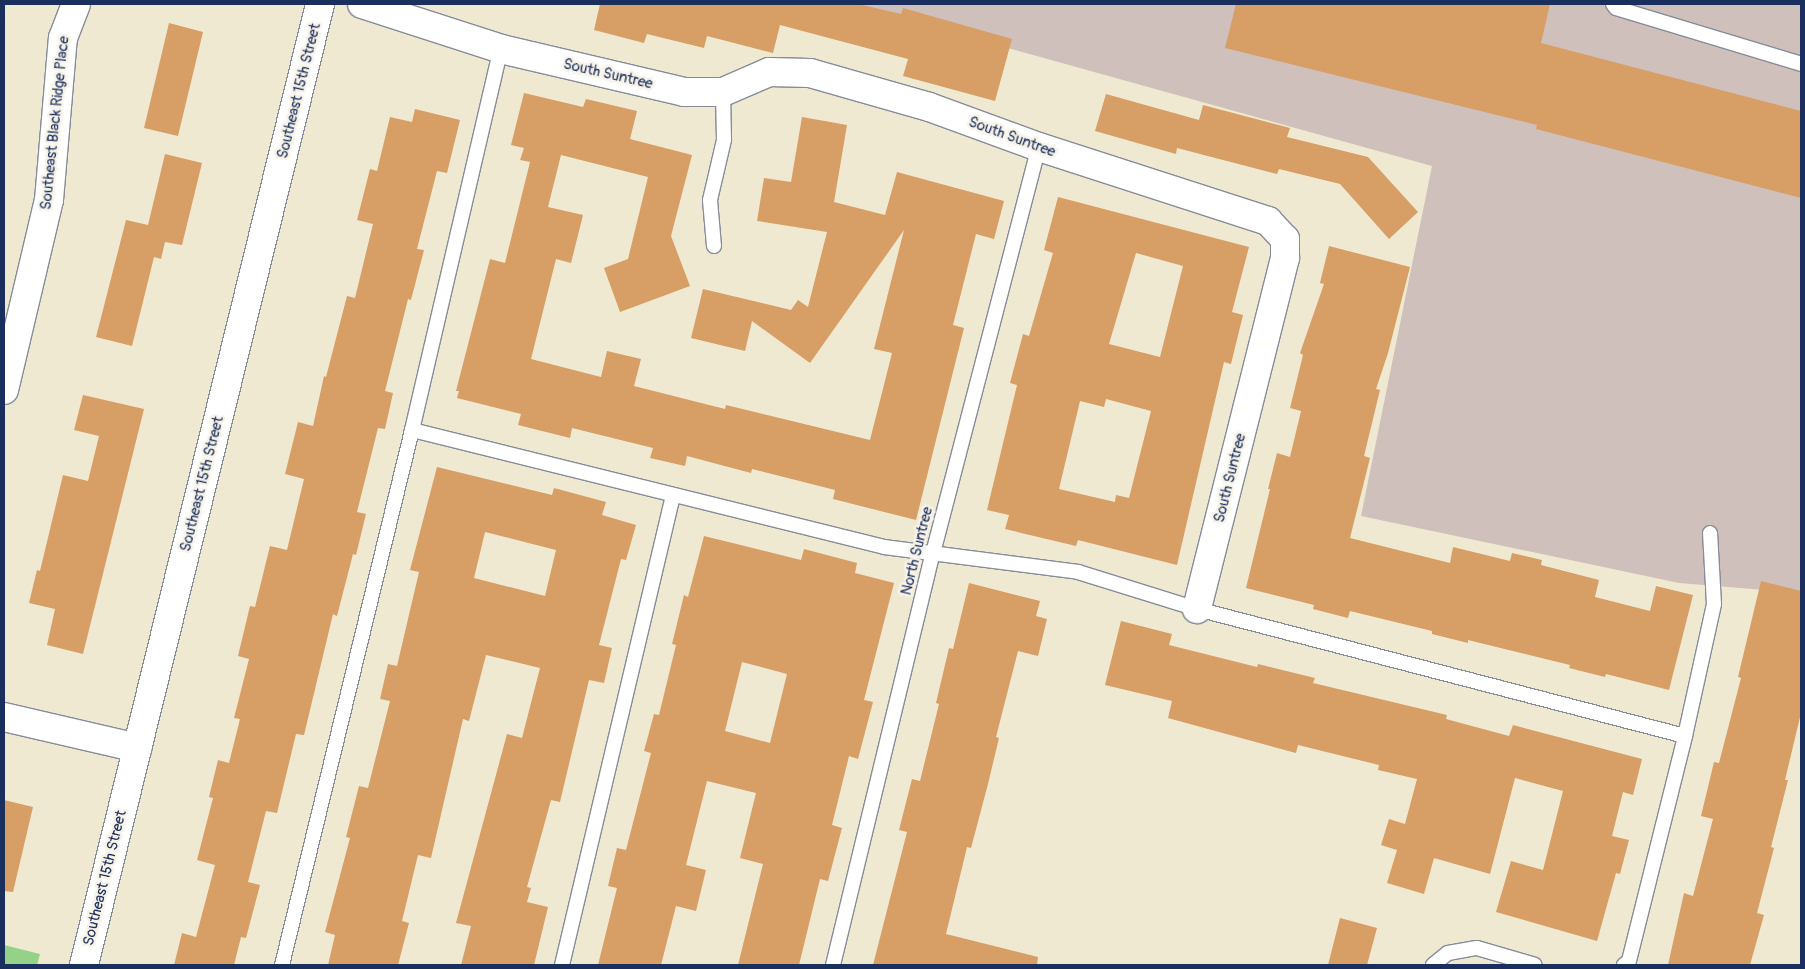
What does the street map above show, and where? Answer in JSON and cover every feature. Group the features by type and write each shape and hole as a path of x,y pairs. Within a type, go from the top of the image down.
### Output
{"street":[{"name":"Southeast Black Ridge Place","path":"4,390 49,200 62,38 76,4"},
{"name":"Southeast 15th Street","path":"84,965 320,4"},
{"name":"South Suntree","path":"362,4 501,49 684,92 723,92 769,72 810,73 929,107 1038,147 1268,221 1285,239 1285,258 1197,609"},
{"path":"4,717 137,748"}],"lane":[{"path":"1613,4 1616,8 1801,64"},
{"path":"282,965 412,430 501,49"},
{"path":"714,246 710,200 724,140 723,92"},
{"name":"North Suntree","path":"833,965 933,552 1038,147"},
{"path":"412,430 884,547 1078,572 1197,609 1685,736"},
{"path":"562,965 673,495"},
{"path":"1624,965 1629,961 1685,736 1714,604 1710,533"},
{"path":"1433,965 1448,953 1477,948 1535,965"}],"shaded area":[{"path":"850,4 1801,4 1801,593 1679,583 1361,516 1432,166"}],"green space":[{"path":"4,945 40,954 37,965 4,965"}],"building":[{"path":"600,4 858,4 901,14 903,8 1012,39 995,101 903,76 908,59 780,25 773,53 707,36 704,48 647,34 644,43 594,30"},
{"path":"1236,4 1550,4 1541,43 1801,111 1801,198 1536,129 1537,125 1225,48"},
{"path":"169,23 203,32 178,136 144,128"},
{"path":"524,93 583,107 586,99 637,111 630,139 692,155 671,236 690,286 620,312 604,268 628,259 648,177 561,155 548,207 583,215 571,263 556,259 531,359 601,377 607,351 641,359 634,386 725,409 726,405 870,440 892,353 874,349 904,230 810,363 752,321 745,351 691,338 703,289 791,310 798,300 808,307 827,232 757,221 764,178 791,182 802,117 847,125 834,202 885,215 897,172 1004,201 994,239 976,234 953,325 964,328 916,520 833,499 835,490 752,469 751,473 687,456 685,466 650,458 653,448 572,428 570,438 518,425 521,414 457,398 459,391 456,391 490,259 505,263 530,162 520,160 524,148 511,145"},
{"path":"1106,94 1199,120 1203,105 1290,128 1287,137 1368,157 1418,212 1389,239 1340,184 1279,169 1277,174 1177,148 1176,154 1095,131"},
{"path":"415,109 460,120 447,173 437,171 417,249 424,250 411,300 408,299 385,391 393,393 385,429 378,428 357,512 366,514 356,555 353,554 337,616 333,614 304,735 296,734 277,813 266,811 248,882 260,885 246,938 241,937 234,965 174,965 182,933 196,937 215,865 197,860 213,798 209,797 218,760 229,763 240,719 234,718 249,659 238,656 250,606 255,607 270,546 287,550 304,479 285,474 298,422 313,426 324,376 326,377 347,296 355,298 373,224 357,220 370,169 377,171 390,117 412,122"},
{"path":"165,154 202,163 182,245 165,242 161,259 154,257 132,346 96,337 126,220 148,225"},
{"path":"1058,197 1249,247 1232,312 1243,315 1231,364 1224,362 1177,565 1078,540 1076,546 1005,529 1009,515 987,510 1017,385 1010,383 1023,334 1029,336 1053,253 1044,250","holes":["1136,253 1183,266 1160,357 1109,344","1106,399 1151,411 1129,498 1116,495 1115,502 1059,489 1080,401 1104,407"]},
{"path":"1329,246 1410,267 1388,353 1376,389 1380,390 1364,456 1370,458 1350,538 1450,563 1453,547 1510,561 1512,553 1542,560 1541,565 1599,580 1595,597 1650,611 1656,586 1693,595 1669,690 1606,674 1605,677 1569,668 1570,665 1468,640 1468,643 1432,634 1432,631 1350,611 1348,618 1313,609 1314,605 1246,588 1277,453 1290,457 1301,411 1290,408 1303,355 1300,353 1324,284 1320,283"},
{"path":"83,395 144,409 83,654 47,645 55,609 29,603 37,570 40,571 63,475 88,481 99,436 74,430"},
{"path":"437,467 552,495 554,488 606,502 602,515 636,525 626,560 621,559 599,645 612,648 604,683 589,680 560,802 551,800 527,887 531,888 527,902 548,907 534,965 461,965 471,926 456,923 507,734 522,738 540,668 486,655 469,721 463,719 431,858 418,855 402,921 409,923 398,965 328,965 335,935 325,932 350,838 346,837 359,786 368,788 390,701 380,699 388,664 397,666 419,572 410,570","holes":["485,532 556,550 545,596 474,578"]},
{"path":"704,536 801,560 804,549 857,563 855,573 894,583 864,700 873,702 858,759 849,756 832,825 842,828 828,881 820,879 799,965 738,965 763,864 740,858 756,793 707,781 686,865 706,870 696,911 676,906 661,965 598,965 617,888 608,886 617,848 626,850 651,753 644,751 654,714 659,715 676,645 672,644 684,595 688,597","holes":["742,662 787,674 770,743 725,731"]},
{"path":"1761,581 1801,591 1801,713 1785,780 1788,780 1771,847 1774,848 1757,913 1764,915 1750,965 1668,965 1684,893 1693,896 1713,819 1701,816 1714,762 1719,763 1741,678 1738,677"},
{"path":"969,583 1040,601 1036,616 1047,619 1038,656 1018,651 996,737 999,738 988,784 971,848 967,847 946,934 1038,957 1037,965 873,965 907,832 899,830 912,779 920,781 939,704 936,703 949,648 953,649"},
{"path":"1121,621 1172,634 1169,645 1257,667 1258,664 1315,678 1313,683 1447,715 1446,719 1509,736 1513,725 1642,759 1633,795 1623,792 1612,836 1629,840 1620,874 1616,873 1597,941 1496,912 1511,861 1543,870 1563,791 1515,778 1490,874 1434,858 1424,894 1387,883 1397,850 1381,845 1389,819 1405,824 1417,779 1378,770 1379,765 1298,745 1296,753 1168,718 1172,701 1105,685"},
{"path":"4,800 33,807 13,892 4,891"},
{"path":"1340,918 1377,928 1367,965 1328,965"}]}
